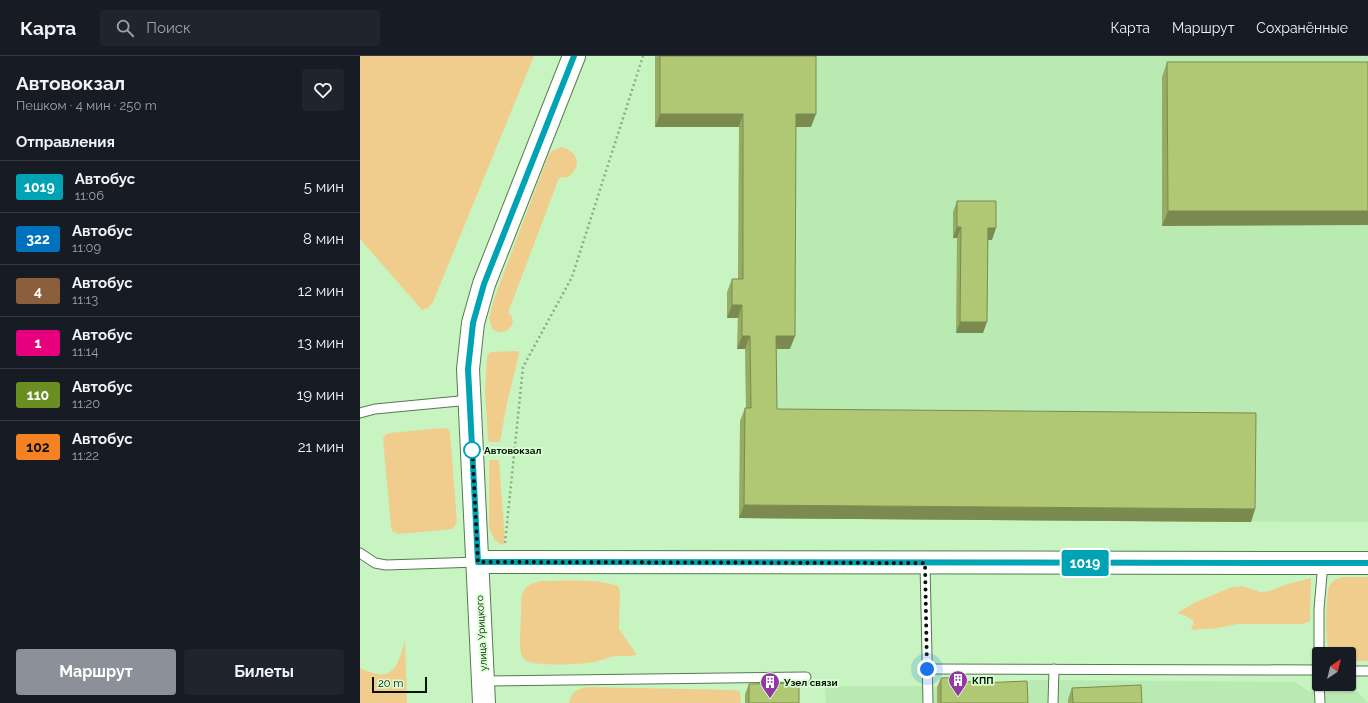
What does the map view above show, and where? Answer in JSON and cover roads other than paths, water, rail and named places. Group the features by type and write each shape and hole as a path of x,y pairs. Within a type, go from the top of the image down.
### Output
{"main road":[{"name":"улица Урицкого","path":"484,703 468,369 470,341 473,323 482,290 574,56"},
{"path":"478,562 1368,563"}],"lane":[{"path":"360,413 375,409 470,400"},
{"path":"360,553 375,563 386,565 478,562"},
{"path":"925,563 928,703"},
{"path":"1319,647 1319,608 1323,563"},
{"path":"927,669 1312,670"},
{"path":"1053,703 1054,669"},
{"path":"1356,671 1368,671"},
{"path":"483,681 806,677"},
{"path":"1319,691 1320,703"}],"place":[{"name":"Автовокзал","path":"472,450"},
{"name":"КПП","path":"958,697"},
{"name":"Узел связи","path":"770,699"}]}
